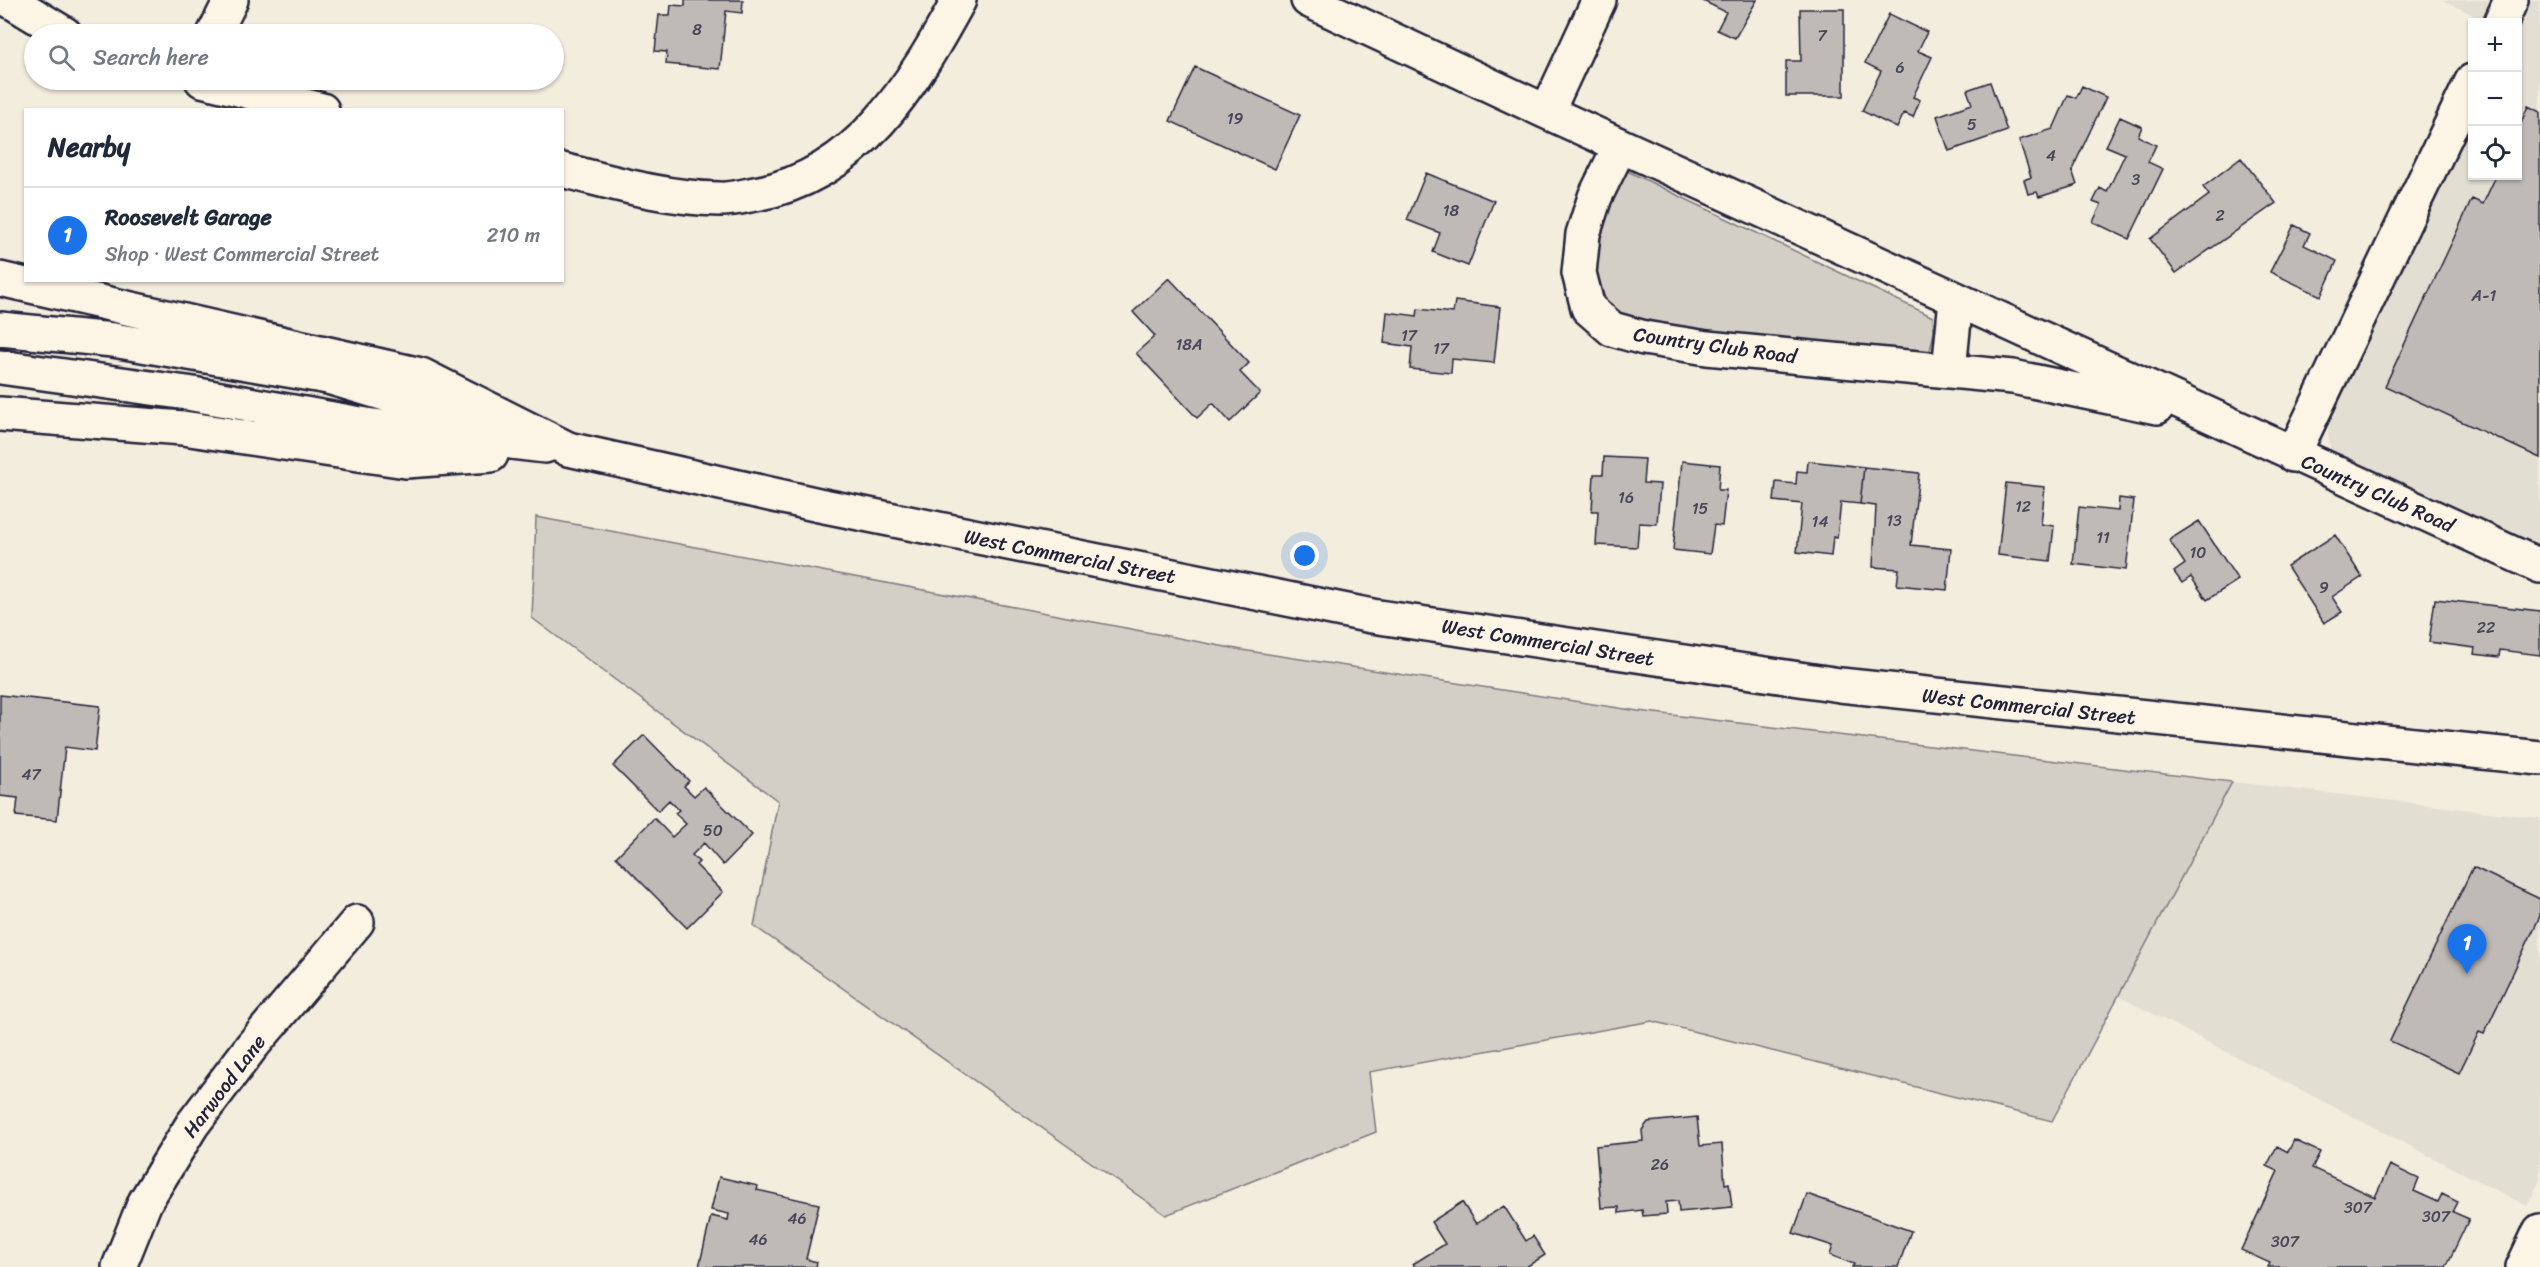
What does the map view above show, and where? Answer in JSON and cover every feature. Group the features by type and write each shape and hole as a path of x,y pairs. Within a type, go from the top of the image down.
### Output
{"main road":[{"path":"9,0 48,24"},
{"path":"219,24 231,0"},
{"path":"564,170 660,194 722,200 772,191 816,174 856,146 889,110 921,69 959,0"},
{"name":"Country Club Road","path":"1308,0 1620,146 2540,566"},
{"path":"1547,112 1599,0"},
{"path":"2503,18 2511,0"},
{"path":"2294,455 2468,89"},
{"path":"242,90 314,108"},
{"name":"Country Club Road","path":"1620,146 1595,197 1584,234 1579,273 1588,308 1612,329 1644,338 1707,348 2013,376 2217,420"},
{"path":"0,279 421,375 567,449"},
{"path":"1949,370 1956,300"},
{"path":"0,328 113,340 328,377 567,449"},
{"path":"0,368 187,393 372,426 567,449"},
{"path":"0,414 183,428 406,461 567,449"},
{"name":"West Commercial Street","path":"567,449 819,505 1372,616 1840,685 2540,758"},
{"name":"Harwood Lane","path":"118,1267 145,1202 192,1125 252,1046 357,922"},
{"path":"2523,1267 2540,1231"}],"shaded area":[{"path":"2442,0 2540,0 2540,546 2332,455 2328,436 2329,416 2468,127 2468,180 2522,180 2522,18 2480,18"},
{"path":"1625,170 1933,317 1934,332 1930,351 1685,330 1612,310 1602,291 1595,256 1601,223"},
{"path":"536,517 1242,650 1638,711 2232,782 2052,1121 1652,1021 1369,1072 1376,1132 1166,1215 754,926 778,801 532,618"},
{"path":"2232,782 2540,818 2540,1180 2527,1206 2118,996"}],"building":[{"path":"685,0 743,0 742,13 726,11 720,69 666,64 667,52 655,51 659,15 670,15 671,5 685,6"},
{"path":"1701,0 1757,0 1735,38 1717,30 1726,12"},
{"path":"1800,9 1844,9 1844,96 1786,96 1786,61 1801,61"},
{"path":"1889,14 1927,32 1918,51 1932,57 1913,97 1920,100 1913,117 1904,113 1897,128 1862,111 1881,71 1865,63"},
{"path":"1195,67 1300,115 1275,169 1170,121"},
{"path":"1990,82 2007,131 1949,151 1937,116 1972,104 1967,90"},
{"path":"2082,86 2106,97 2072,170 2077,185 2039,197 2037,192 2028,194 2024,180 2031,177 2019,140 2053,129 2068,95 2076,98"},
{"path":"2528,106 2540,112 2540,458 2385,386 2472,199 2483,204 2494,180 2522,180 2522,120"},
{"path":"2120,117 2142,127 2138,136 2156,145 2148,162 2163,169 2129,239 2093,222 2101,205 2093,202 2100,188 2107,192 2125,154 2106,146"},
{"path":"2241,158 2276,203 2176,273 2150,239 2209,195 2203,187"},
{"path":"1426,173 1494,201 1468,266 1433,252 1440,233 1407,220"},
{"path":"2294,225 2310,233 2304,245 2337,261 2321,296 2270,272"},
{"path":"1169,278 1249,363 1240,372 1260,393 1230,422 1213,403 1197,418 1136,353 1155,336 1133,312"},
{"path":"1455,301 1500,307 1494,363 1452,359 1451,373 1410,369 1412,347 1384,343 1387,312 1417,316 1418,309 1453,313"},
{"path":"1604,457 1645,459 1643,483 1660,484 1657,524 1639,523 1637,547 1596,545 1598,511 1592,511 1594,474 1603,474"},
{"path":"1682,461 1720,465 1718,490 1726,490 1722,526 1714,525 1710,554 1673,550"},
{"path":"1808,461 1864,467 1860,504 1841,502 1837,538 1833,537 1831,556 1797,552 1802,504 1774,501 1776,482 1796,484 1797,471 1807,472"},
{"path":"1864,467 1919,473 1911,545 1951,549 1947,590 1897,585 1899,569 1873,567 1876,506 1860,504"},
{"path":"2006,483 2045,487 2041,524 2054,526 2050,561 1998,555"},
{"path":"2119,498 2134,500 2126,570 2073,564 2079,507 2118,511"},
{"path":"2199,521 2238,580 2207,600 2191,577 2182,583 2174,572 2185,564 2169,540"},
{"path":"2335,535 2362,577 2332,597 2342,612 2324,623 2287,566"},
{"path":"2435,599 2540,611 2540,655 2500,650 2499,657 2474,654 2475,648 2429,642"},
{"path":"0,695 100,706 95,751 65,747 57,820 16,816 18,798 0,796"},
{"path":"644,735 689,781 684,786 694,796 704,787 752,835 723,865 704,843 692,855 699,862 696,865 723,892 687,928 616,857 654,818 672,837 686,824 675,813 679,810 669,800 658,811 613,766"},
{"path":"2473,867 2540,899 2540,916 2484,1034 2479,1032 2459,1073 2390,1041"},
{"path":"1697,1117 1700,1146 1722,1144 1725,1184 1729,1183 1732,1207 1679,1212 1678,1201 1666,1202 1667,1214 1643,1216 1642,1210 1619,1213 1619,1207 1601,1208 1596,1146 1643,1141 1642,1130 1648,1122"},
{"path":"2294,1140 2320,1152 2312,1168 2375,1197 2390,1165 2419,1179 2414,1191 2438,1202 2442,1194 2458,1202 2453,1212 2469,1219 2446,1267 2268,1267 2270,1263 2241,1250 2278,1171 2267,1166 2277,1146 2288,1152"},
{"path":"719,1177 758,1186 757,1190 819,1204 806,1259 817,1262 816,1267 699,1267 711,1216 728,1220 729,1214 711,1210"},
{"path":"1807,1194 1911,1231 1898,1267 1852,1267 1854,1264 1830,1255 1833,1246 1793,1233"},
{"path":"1462,1202 1476,1224 1504,1206 1526,1241 1533,1236 1545,1255 1526,1267 1415,1267 1413,1264 1445,1244 1431,1222"}],"place":[{"name":"Roosevelt Garage","path":"2467,974"}]}
